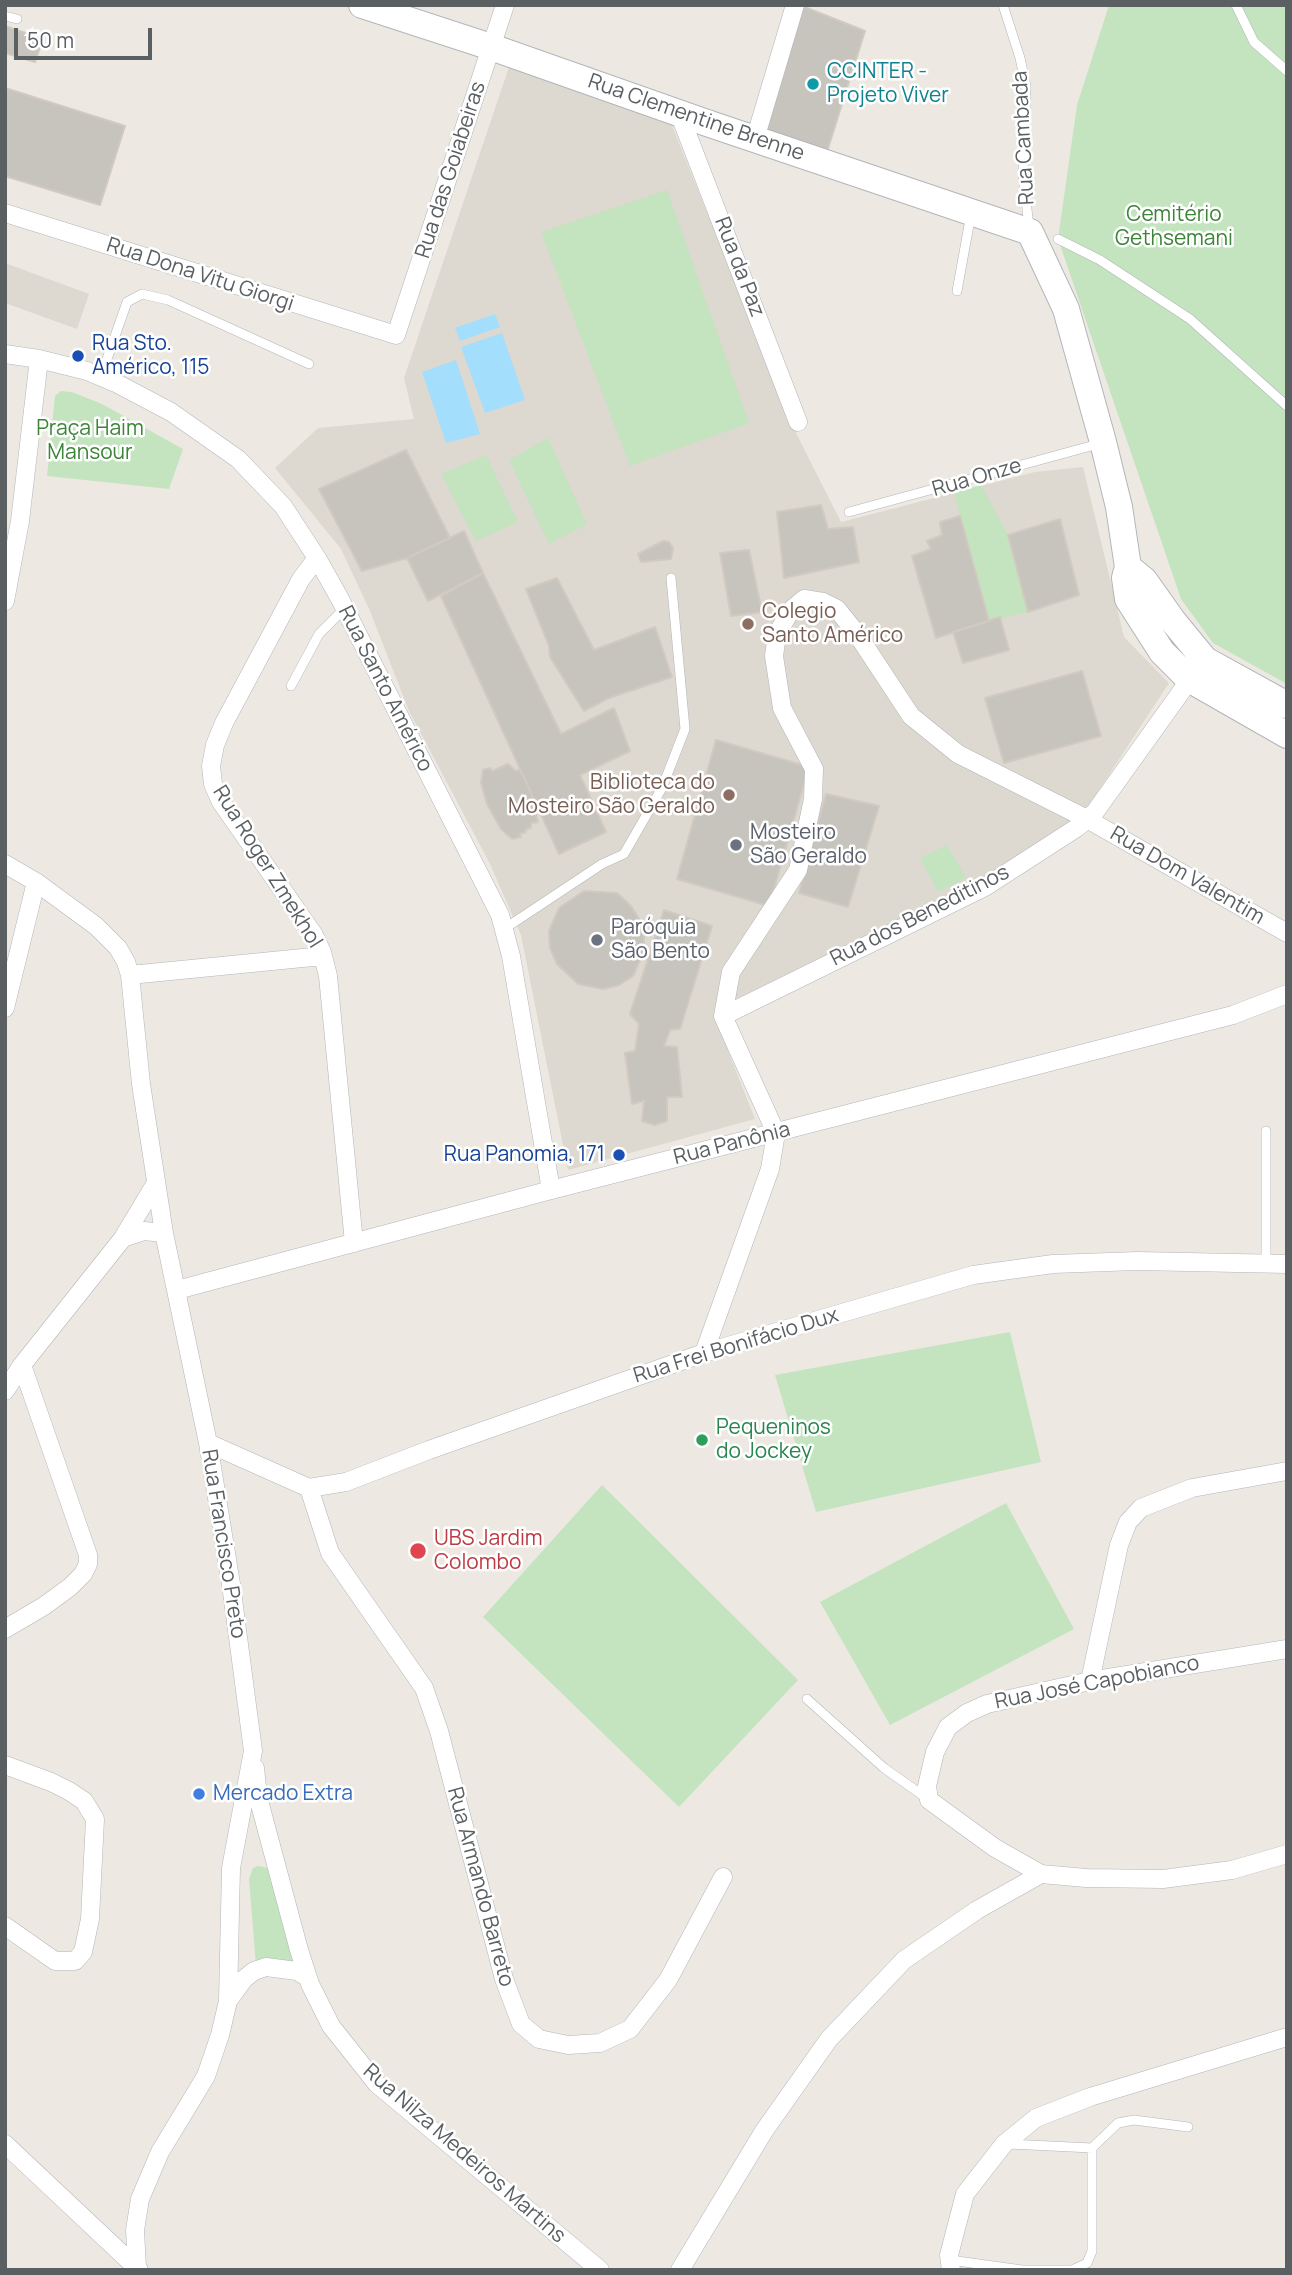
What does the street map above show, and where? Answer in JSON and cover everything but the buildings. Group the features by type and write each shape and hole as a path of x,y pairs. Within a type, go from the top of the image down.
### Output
{"street":[{"name":"Rua Clementine Brenne","path":"362,5 1030,232"},
{"name":"Rua das Goiabeiras","path":"396,335 505,5"},
{"path":"755,139 795,5"},
{"name":"Rua da Paz","path":"679,113 798,422"},
{"name":"Rua Dona Vitu Giorgi","path":"5,212 396,335"},
{"path":"1030,232 1066,309 1103,442 1119,508 1128,567 1125,579 1128,599 1161,652 1197,670 1287,705"},
{"name":"Rua Santo Américo","path":"5,354 39,359 101,376 171,412 237,459 283,506 317,558 345,608 500,915 511,956 551,1190"},
{"path":"5,601 20,521 39,359"},
{"name":"Rua Roger Zmekhol","path":"317,558 302,579 224,723 215,745 211,766 213,784 221,802 314,935 323,956 328,976 354,1243"},
{"name":"Rua Dom Valentim","path":"723,1016 731,972 798,870 813,799 814,769 782,708 774,656 777,634 790,610 804,598 823,602 837,609 857,634 911,716 958,754 1087,819 1287,933"},
{"path":"1197,670 1287,735"},
{"name":"Rua dos Beneditinos","path":"723,1016 985,887 1078,827 1095,812 1197,670"},
{"name":"Rua Francisco Preto","path":"5,864 36,882 96,926 118,948 130,975 141,1084 156,1183 208,1443 231,1584 253,1751 231,1868 228,2001 206,2076 160,2152 140,2199 135,2230 138,2269"},
{"path":"5,1008 36,882"},
{"path":"130,975 323,956"},
{"name":"Rua Panônia","path":"177,1290 551,1190 1233,1014 1287,994"},
{"path":"704,1353 770,1169 776,1133 723,1016"},
{"path":"5,1391 22,1365 123,1238 156,1183"},
{"path":"144,1204 144,1231"},
{"path":"123,1238 144,1231 164,1233"},
{"name":"Rua Frei Bonifácio Dux","path":"309,1488 346,1482 704,1353 973,1275 1053,1264 1137,1261 1287,1264"},
{"path":"5,1629 44,1606 69,1587 83,1574 88,1564 88,1555 22,1365"},
{"path":"208,1443 309,1488"},
{"path":"1090,1681 1119,1545 1128,1522 1141,1508 1192,1488 1287,1471"},
{"name":"Rua Armando Barreto","path":"309,1488 330,1553 424,1688 439,1731 504,1979 521,2024 539,2039 568,2045 600,2043 629,2029 668,1980 723,1877"},
{"name":"Rua José Capobianco","path":"929,1800 927,1786 935,1752 948,1727 967,1713 987,1704 1090,1681 1287,1649"},
{"name":"Rua Nilza Medeiros Martins","path":"253,1751 258,1797 308,1978 331,2026 377,2084 600,2270"},
{"path":"5,1765 69,1791 84,1801 95,1819 90,1919 83,1952 75,1961 55,1961 5,1926"},
{"path":"929,1800 995,1848 1041,1874 1163,1880 1232,1870 1287,1854"},
{"path":"680,2270 764,2131 829,2039 904,1960 977,1910 1041,1874"},
{"path":"228,2001 244,1979 254,1971 266,1967 297,1971 308,1978"},
{"path":"951,2265 957,2221 965,2194 1003,2144 1036,2118 1090,2097 1287,2037"},
{"path":"5,2144 138,2269"}],"lane":[{"name":"Rua Cambada","path":"1003,5 1026,86 1023,174 1030,232"},
{"path":"1236,5 1254,42 1287,71"},
{"path":"5,16 17,19"},
{"path":"957,291 972,212"},
{"path":"1058,239 1100,260 1190,319 1287,406"},
{"path":"101,376 127,302 142,294 168,300 309,364"},
{"name":"Rua Onze","path":"849,512 1103,442"},
{"path":"504,929 602,864 624,853 662,788 685,729 671,578"},
{"path":"291,686 319,634 345,608"},
{"path":"1266,1131 1266,1264"},
{"path":"807,1699 884,1768 929,1800"},
{"path":"951,2265 1073,2270 1087,2263 1092,2251 1092,2148 1118,2123 1134,2120 1188,2127"},
{"path":"1003,2144 1092,2148"}],"shaded area":[{"name":"Colegio Santo Américo","path":"510,64 671,123 793,427 841,522 1035,472 1083,467 1124,637 1169,683 1084,813 981,880 719,1007 719,1028 755,1119 568,1170 521,935 490,864 409,711 370,611 341,549 275,468 318,428 414,419 404,378"},
{"path":"5,263 89,294 77,329 5,303"}],"green space":[{"name":"Cemitério Gethsemani","path":"1109,5 1287,5 1287,684 1213,643 1181,599 1058,239 1077,105"},
{"path":"667,190 749,423 630,466 541,232"},
{"name":"Praça Haim Mansour","path":"61,391 72,392 102,404 183,449 169,489 47,476 55,396"},
{"path":"548,438 587,524 549,544 509,460"},
{"path":"486,455 518,522 476,541 441,474"},
{"path":"981,485 1008,535 1028,612 989,621 954,493"},
{"path":"947,845 966,878 938,892 920,858"},
{"path":"1010,1332 1041,1462 816,1512 775,1375"},
{"path":"602,1485 798,1680 679,1807 483,1617"},
{"path":"1006,1503 1074,1629 890,1725 820,1602"},
{"path":"253,1868 268,1868 272,1877 283,1926 296,1966 256,1966 249,1879"}],"water":[{"path":"495,314 500,327 460,341 455,328"},
{"path":"502,333 525,400 485,413 461,347"},
{"path":"456,360 480,434 446,443 422,372"}],"place":[{"name":"CCINTER - Projeto Viver","path":"813,84"},
{"name":"Rua Sto. Américo, 115","path":"78,356"},
{"name":"Colegio Santo Américo","path":"748,624"},
{"name":"Biblioteca do Mosteiro São Geraldo","path":"729,795"},
{"name":"Mosteiro São Geraldo","path":"736,845"},
{"name":"Paróquia São Bento","path":"597,940"},
{"name":"Rua Panomia, 171","path":"619,1155"},
{"name":"Pequeninos do Jockey","path":"702,1440"},
{"name":"UBS Jardim Colombo","path":"418,1551"},
{"name":"Mercado Extra","path":"199,1794"}]}
